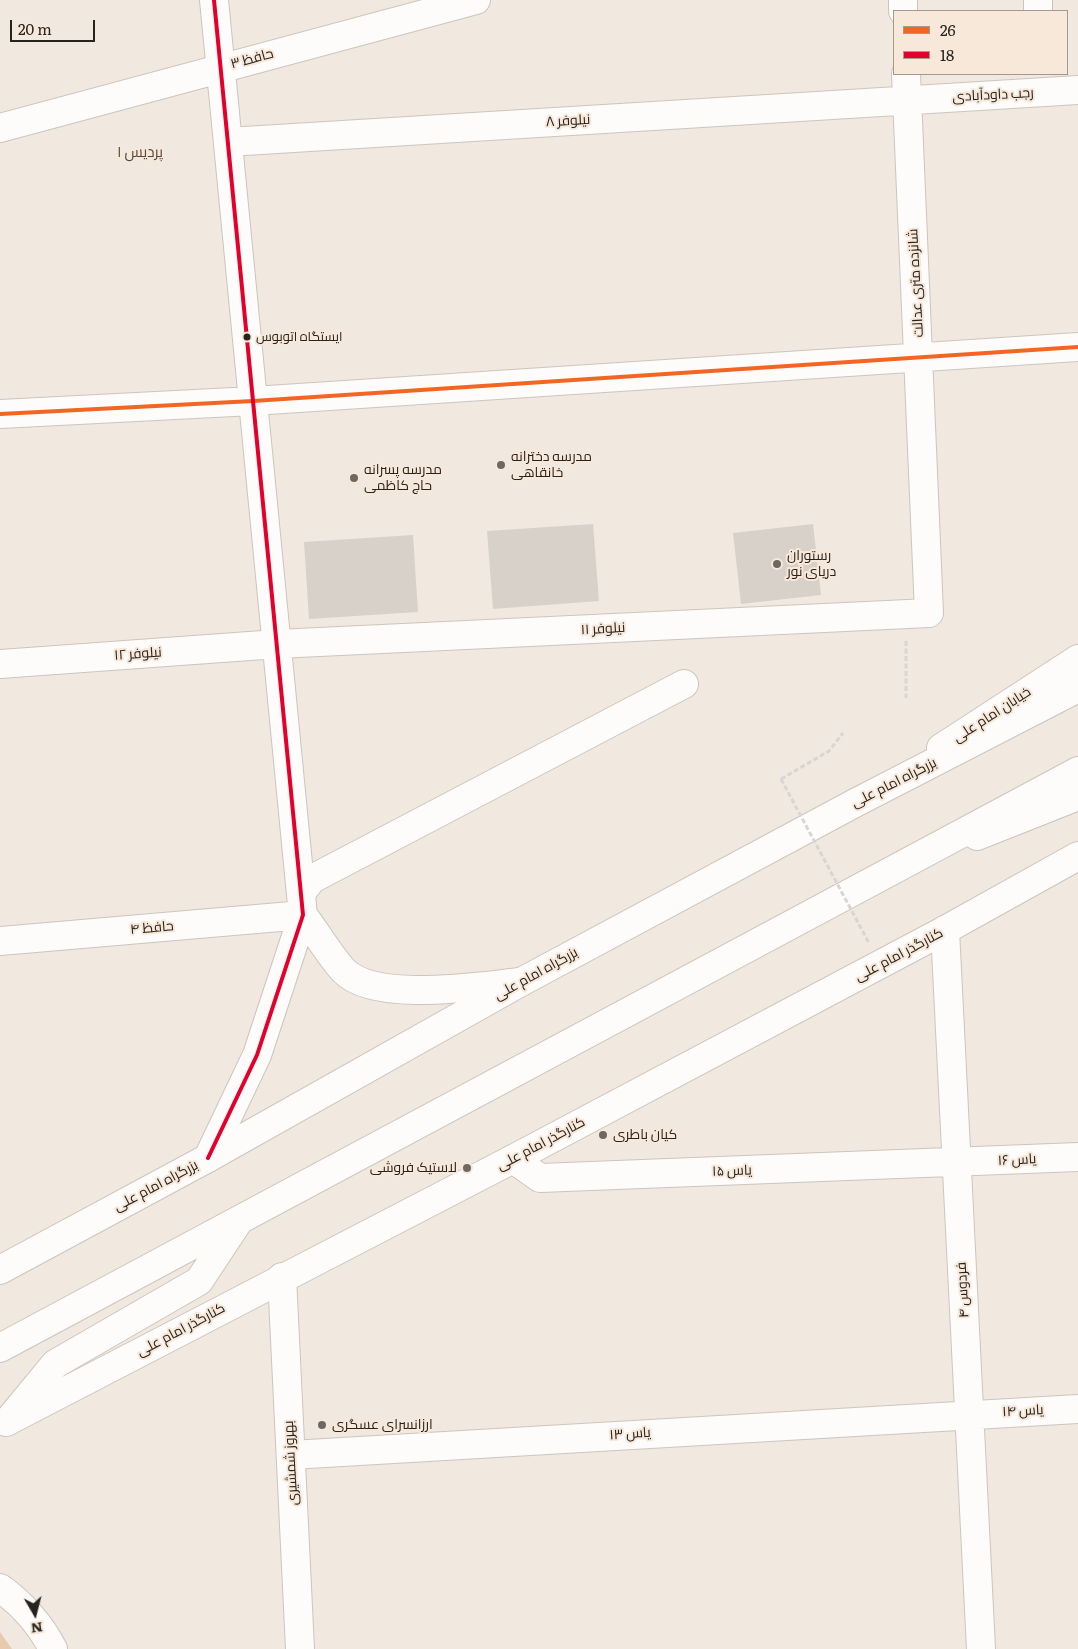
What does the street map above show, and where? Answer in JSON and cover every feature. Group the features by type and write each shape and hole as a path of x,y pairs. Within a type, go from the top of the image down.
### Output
{"main road":[{"path":"214,0 302,904 345,972 372,985 407,990 425,990 460,989 521,982"},
{"name":"حافظ ۳","path":"0,128 476,0"},
{"name":"شانزده متری عدالت","path":"906,75 920,356 917,614"},
{"name":"رجب داودآبادی","path":"908,100 1041,83 1078,90"},
{"name":"نیلوفر ۸","path":"228,142 908,100"},
{"path":"0,414 253,401 1078,347"},
{"name":"نیلوفر ۱۱","path":"277,644 917,614"},
{"name":"نیلوفر ۱۲","path":"0,664 277,644"},
{"name":"خیابان امام علی","path":"855,803 1078,659"},
{"path":"208,1158 257,1055 302,904 312,879 684,684"},
{"name":"بزرگراه امام علی","path":"0,1270 208,1158 521,982 855,803 1078,688"},
{"path":"0,1348 1078,771"},
{"path":"897,868 1078,796"},
{"name":"کنارگذر امام علی","path":"4,1423 282,1277 513,1159 1072,864"},
{"name":"حافظ ۴","path":"0,941 302,904"},
{"name":"فردوس ۴","path":"945,930 981,1649"},
{"name":"یاس ۱۶","path":"957,1163 1078,1157"},
{"name":"یاس ۱۵","path":"513,1159 540,1178 957,1163"},
{"path":"4,1423 55,1364 199,1281 241,1219"},
{"name":"بهروز شمشیری","path":"282,1277 300,1649"},
{"name":"یاس ۱۴","path":"969,1414 1078,1409"},
{"name":"یاس ۱۳","path":"291,1455 969,1414"},
{"path":"0,1588 15,1599 46,1636 53,1649"}],"path":[{"path":"906,698 917,614"},
{"path":"844,733 828,751 781,779 869,943"}],"shaded area":[{"path":"0,1632 12,1649 0,1649"}],"building":[{"path":"593,524 599,601 493,609 487,531"},
{"name":"رستوران دریای نور","path":"813,524 821,595 741,604 733,533"},
{"path":"413,535 418,612 309,619 304,542"}],"transit line":[{"name":"18","path":"208,1158 257,1055 303,915 214,0"},
{"name":"26","path":"0,414 253,401 1078,347"}],"place":[{"name":"ایستگاه اتوبوس","path":"247,337"},
{"name":"مدرسه دخترانه خانقاهی","path":"501,465"},
{"name":"مدرسه پسرانه حاج کاظمی","path":"354,478"},
{"name":"رستوران دریای نور","path":"777,564"},
{"name":"کیان باطری","path":"603,1135"},
{"name":"لاستیک فروشی","path":"467,1168"},
{"name":"ارزانسرای عسگری","path":"322,1425"}],"district":[{"name":"پردیس ۱","path":"140,153"}]}
